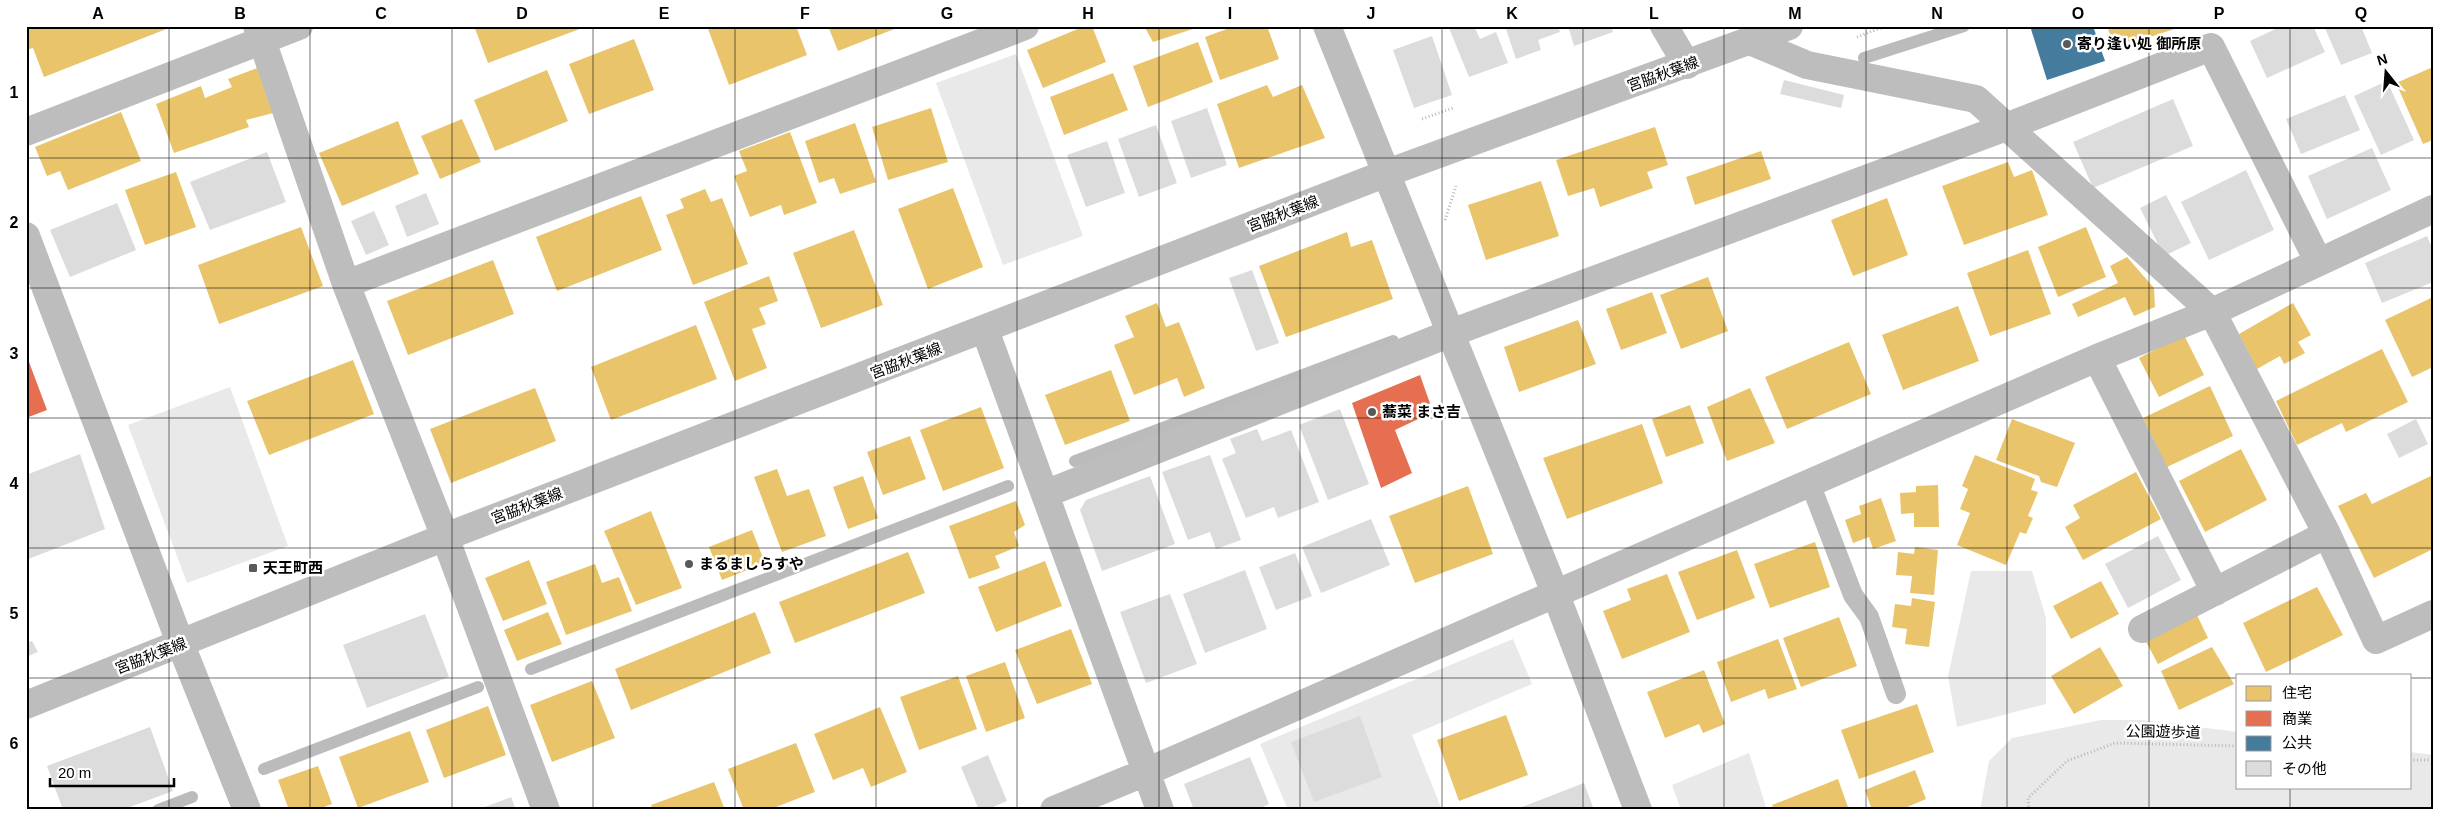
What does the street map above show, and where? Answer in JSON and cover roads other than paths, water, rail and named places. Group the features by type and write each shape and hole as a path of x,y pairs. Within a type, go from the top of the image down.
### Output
{"street":[{"path":"26,132 260,33 299,26"},
{"path":"346,284 1025,26"},
{"path":"1327,26 1556,595 1638,810"},
{"path":"1664,26 1687,65"},
{"name":"宮脇秋葉線","path":"26,705 181,645 445,537 985,330 1387,173 1687,65 1789,26"},
{"path":"260,33 346,284 445,537 546,810"},
{"path":"1750,41 1807,65 1976,99 2212,312 2327,534 2376,640 2433,614"},
{"path":"1045,494 1451,333 2006,127 2212,47 2318,262"},
{"path":"1054,810 1556,595 2097,358 2212,312 2433,209"},
{"path":"26,236 181,645 247,810"},
{"path":"985,330 1160,810"},
{"path":"2097,358 2215,592"},
{"path":"2142,629 2327,534"}],"lane":[{"path":"1810,483 1853,595 1869,617 1896,694"}],"waterway":[{"path":"1864,58 1964,26"},
{"path":"1075,461 1393,341"},
{"path":"531,669 1008,486"},
{"path":"264,769 478,687"},
{"path":"158,810 192,797"}],"place":[{"name":"寄り逢い処 御所原","path":"2067,44"},
{"name":"蕎菜 まさ吉","path":"1372,412"},
{"name":"まるましらすや","path":"689,564"},
{"name":"天王町西","path":"253,568"}]}
